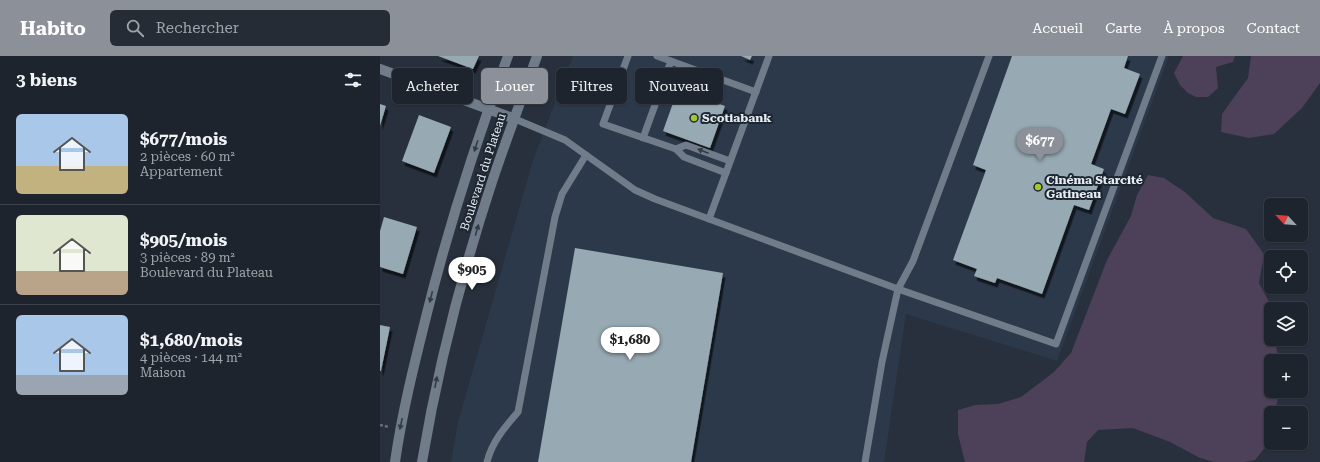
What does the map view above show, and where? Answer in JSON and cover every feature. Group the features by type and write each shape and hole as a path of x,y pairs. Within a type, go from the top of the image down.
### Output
{"main road":[{"name":"Boulevard du Plateau","path":"395,462 411,378 455,210 488,109 508,56"},
{"name":"Boulevard du Plateau","path":"422,462 437,377 479,223 538,56"},
{"path":"380,69 515,119"}],"lane":[{"path":"628,56 603,124 676,149 684,157 726,173"},
{"path":"657,56 756,92"},
{"path":"709,219 769,56"},
{"path":"865,462 882,362 898,289 914,261 989,56"},
{"path":"515,119 565,140 635,190 898,289 1056,344 1162,56"},
{"path":"644,138 671,61"},
{"path":"676,149 686,145 730,161"},
{"path":"487,462 501,431 518,412 555,217 562,194 586,155"}],"shaded area":[{"path":"573,56 1169,56 1057,361 906,314 884,462 451,462 458,422 533,160 556,100 556,104 627,104 627,68 568,68"},
{"path":"1183,56 1235,56 1233,62 1216,67 1218,88 1208,97 1196,97 1188,93 1180,85 1174,73"},
{"path":"1251,56 1320,56 1320,83 1302,108 1274,134 1249,138 1221,132 1222,114 1248,78"},
{"path":"1148,175 1164,178 1185,192 1213,218 1246,229 1264,254 1259,283 1269,302 1264,302 1264,346 1276,346 1278,354 1264,354 1264,398 1278,398 1276,406 1264,406 1264,449 1255,460 1244,462 1214,462 1200,458 1170,442 1133,428 1098,430 1087,442 1084,462 965,462 958,434 958,410 975,405 998,404 1021,397 1054,372 1071,353 1107,260 1131,216 1137,195"}],"building":[{"path":"438,56 479,56 473,69"},
{"path":"741,56 752,56 750,60"},
{"name":"Cinéma Starcité Gatineau","path":"1012,56 1128,56 1124,68 1140,74 1125,114 1111,109 1091,164 1104,169 1089,210 1074,205 1042,294 997,278 995,283 974,276 977,269 953,260 986,170 973,165"},
{"path":"380,104 386,106 380,126"},
{"name":"Scotiabank","path":"673,104 719,104 725,106 710,148 663,131"},
{"path":"419,115 451,127 434,173 402,161"},
{"path":"384,217 417,227 403,274 380,267 380,231"},
{"path":"575,248 723,273 691,462 538,462"},
{"path":"380,325 390,327 381,371 380,371"}],"place":[{"name":"Scotiabank","path":"694,118"},
{"name":"Cinéma Starcité Gatineau","path":"1038,187"}]}
